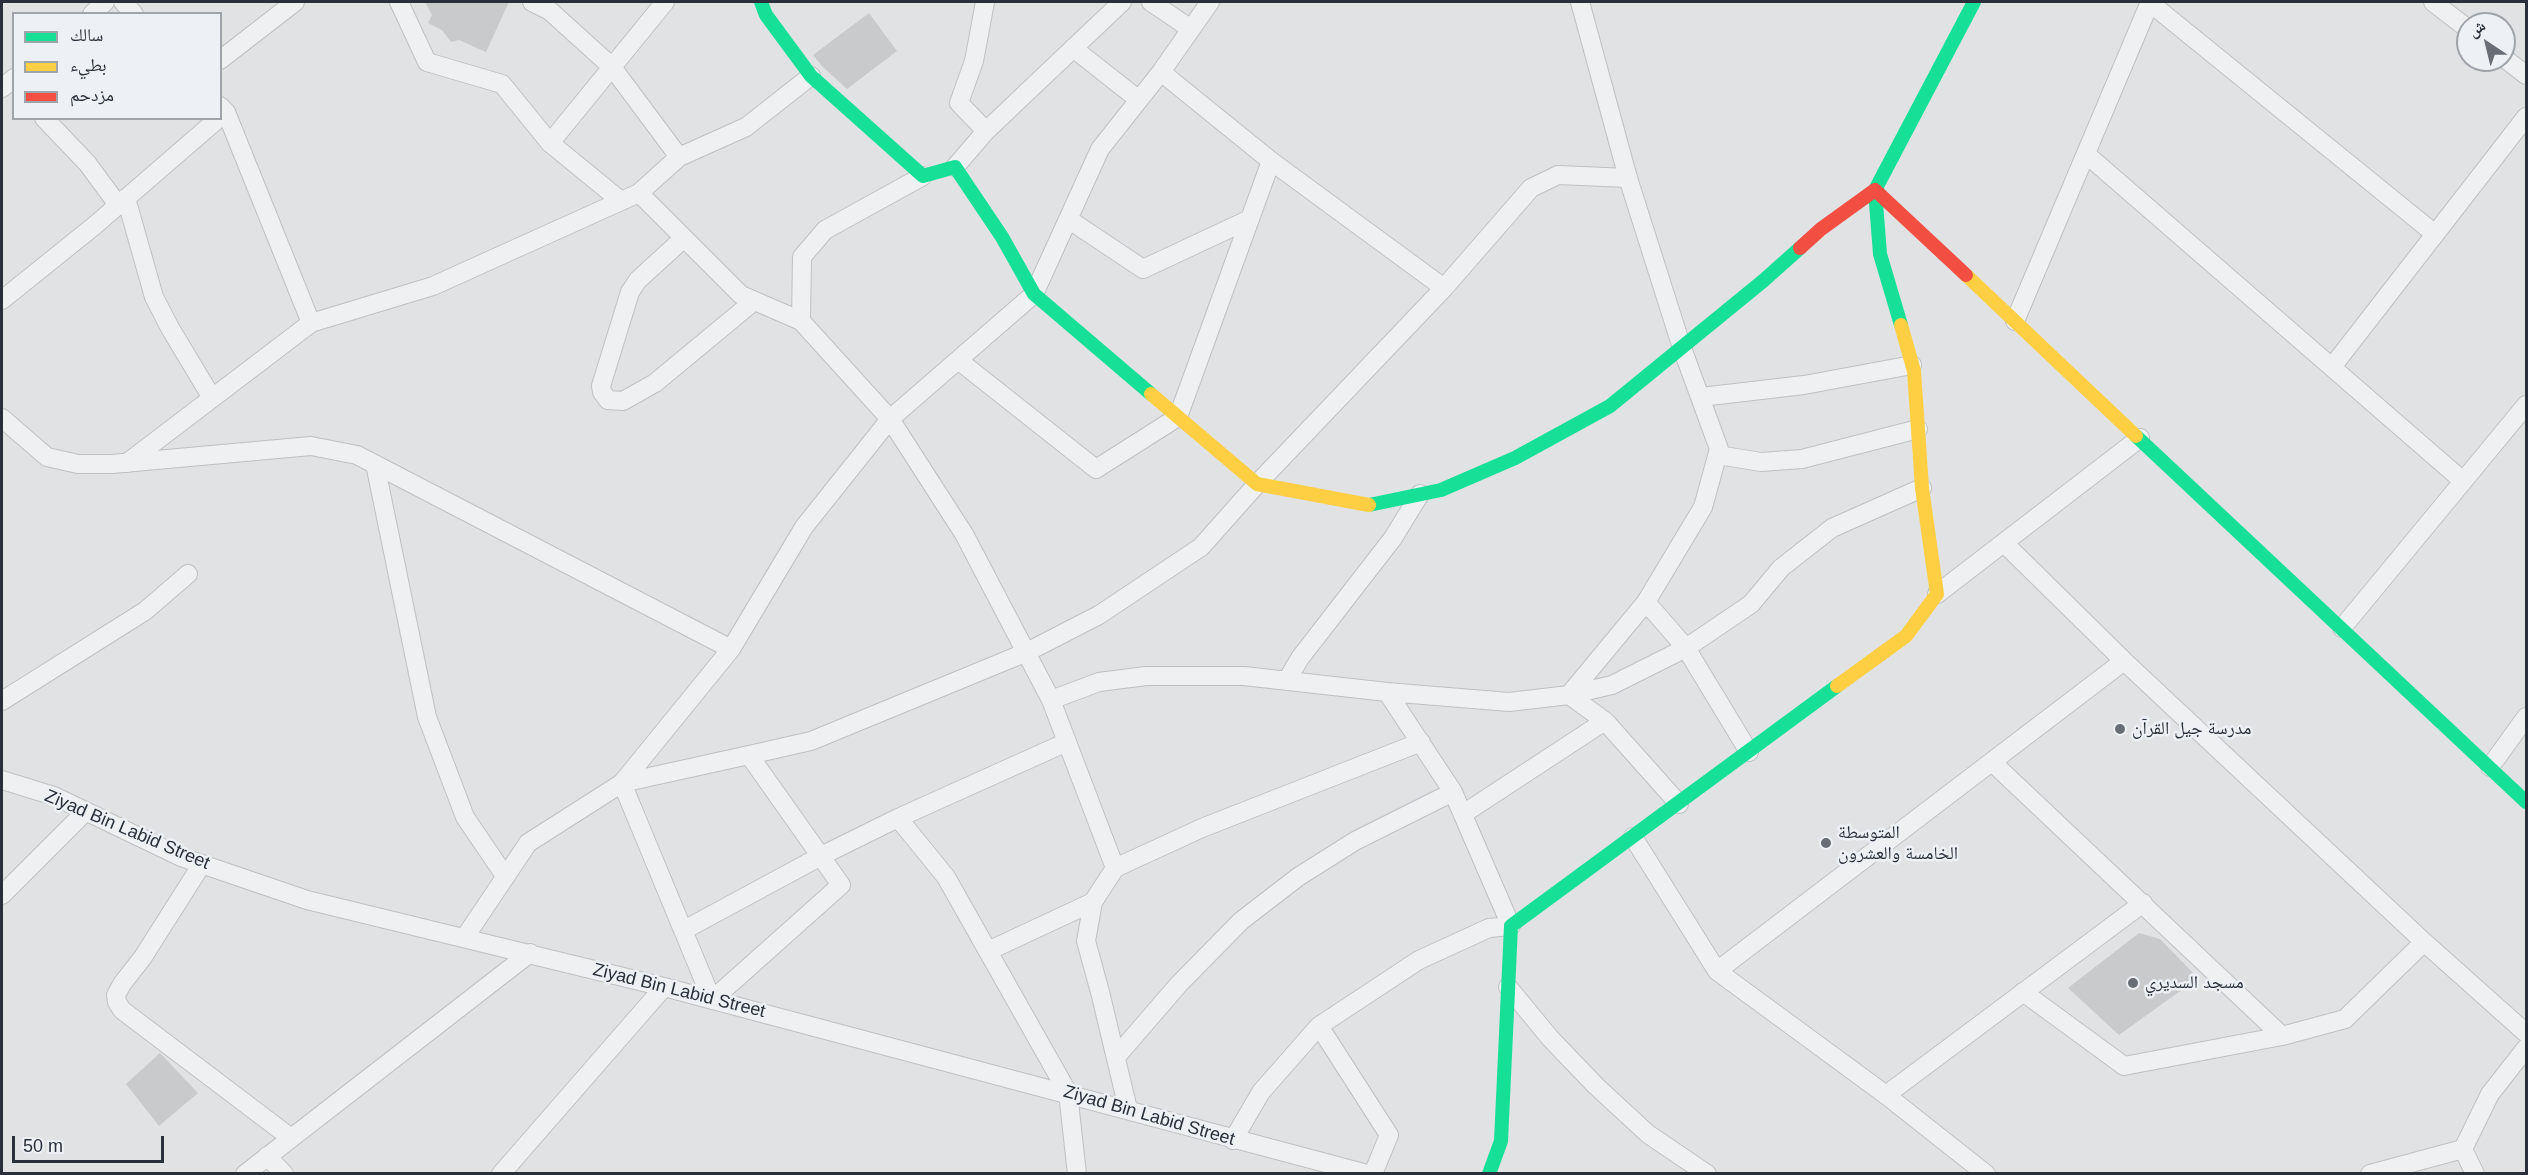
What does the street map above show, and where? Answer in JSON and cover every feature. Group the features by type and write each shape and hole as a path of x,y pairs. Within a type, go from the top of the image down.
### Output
{"street":[{"path":"399,2 428,62 502,84 550,143 621,201"},
{"path":"532,2 550,11 612,67 679,157"},
{"path":"550,143 665,2"},
{"path":"760,2 766,15 811,76 923,176"},
{"path":"985,2 974,61 959,103 986,131"},
{"path":"801,321 802,257 825,230 923,176 955,167 986,131 1122,2"},
{"path":"1151,2 1191,29"},
{"path":"465,937 528,843 622,783 731,649 804,527 890,419 1034,294 1100,149 1161,72 1210,2"},
{"path":"1569,694 1646,602 1703,507 1719,449 1682,348 1628,178 1580,2"},
{"path":"955,167 1002,237 1034,294 1257,484 1368,505 1441,490 1515,458 1610,406 1682,348 1821,229 1875,190 1974,2"},
{"path":"2015,321 2150,2 2435,234"},
{"path":"2433,2 2456,20"},
{"path":"222,58 289,3"},
{"path":"1073,48 1139,100"},
{"path":"1161,72 1270,162 1444,288"},
{"path":"127,463 311,323 433,286 621,201 639,192 679,157 746,127 811,76"},
{"path":"222,114 311,323"},
{"path":"2332,367 2526,117"},
{"path":"46,120 122,202 154,297 212,398"},
{"path":"2,300 122,202 215,120"},
{"path":"2086,154 2463,481"},
{"path":"958,360 1096,469 1178,417 1270,162"},
{"path":"622,783 811,741 1026,652 1099,615 1201,547 1257,484 1444,288 1531,188 1558,175 1628,178"},
{"path":"1875,190 2526,801"},
{"path":"1875,190 1880,254 1912,365 1922,488 1938,594"},
{"path":"639,192 741,296 801,321 890,419 964,534 1051,700 1115,868"},
{"path":"1068,219 1143,269 1250,219"},
{"path":"684,238 638,280 630,292 601,386 608,400 623,401 655,383 754,301"},
{"path":"1701,397 1804,385 1912,365"},
{"path":"2342,628 2526,405"},
{"path":"2,418 47,457 78,464 127,463 311,446 357,455 731,649"},
{"path":"1718,455 1761,462 1802,459 1918,429"},
{"path":"1233,1140 1261,1092 1319,1026 1419,960 1489,928 1510,926 1906,636 1938,594 2140,438"},
{"path":"375,464 427,717 465,817 506,876"},
{"path":"1051,700 1099,682 1146,676 1244,676 1387,692 1509,702 1612,686 1686,648 1751,604 1781,568 1832,528 1922,488"},
{"path":"1287,680 1300,658 1393,538 1420,494"},
{"path":"2004,543 2124,661 2424,942 2526,1033"},
{"path":"2,701 145,611 188,574"},
{"path":"1646,602 1686,648 1749,752"},
{"path":"1717,971 2124,661"},
{"path":"1387,692 1453,792 1510,926 1501,1141 1489,1173"},
{"path":"1569,694 1605,721 1679,804"},
{"path":"2490,767 2526,717"},
{"path":"1463,814 1605,721"},
{"path":"684,930 821,856 898,818 1067,742"},
{"path":"1128,1109 1086,941 1093,903 1115,868 1202,828 1421,742"},
{"path":"622,783 712,1000 841,885 749,755"},
{"path":"1992,762 2282,1036"},
{"name":"Ziyad Bin Labid Street","path":"2,780 54,796 181,857 307,900 664,987 1128,1109 1233,1140 1367,1173"},
{"path":"1116,1058 1179,984 1250,915 1298,877 1355,841 1453,792"},
{"path":"2,895 86,811"},
{"path":"898,818 946,877 1068,1093 1077,1173"},
{"path":"1634,837 1717,971 1886,1095 1986,1173"},
{"path":"202,864 143,957 122,984 116,995 117,1002 122,1010 291,1138"},
{"path":"988,951 1093,903"},
{"path":"1886,1095 2143,903"},
{"path":"2024,992 2124,1066 2282,1036 2344,1019 2424,942"},
{"path":"245,1173 530,953"},
{"path":"501,1173 664,987"},
{"path":"1508,987 1550,1038 1596,1086 1648,1134 1707,1173"},
{"path":"1319,1026 1389,1135 1373,1173"},
{"path":"2370,1173 2463,1149 2490,1094 2526,1048"},
{"path":"2463,1149 2475,1173"},
{"path":"267,1156 284,1173"}],"building":[{"path":"425,2 509,2 486,52 459,40 451,42 442,30 428,23 432,15"},
{"path":"869,13 897,51 847,89 813,55"},
{"name":"مسجد السديري","path":"2139,933 2160,939 2198,978 2119,1035 2068,988"},
{"path":"160,1053 198,1093 159,1126 126,1084"}],"traffic: fast":[{"path":"761,2 766,15 811,76 923,176 955,167 1002,237 1034,294 1151,394"},
{"path":"1901,325 1880,254 1875,190 1974,2"},
{"path":"1369,505 1441,490 1515,458 1610,406 1800,248"},
{"path":"2136,436 2526,802"},
{"path":"1489,1174 1501,1141 1511,926 1837,686"}],"traffic: slow":[{"path":"1966,275 2136,436"},
{"path":"1837,686 1906,636 1937,594 1922,488 1914,371 1901,325"},
{"path":"1151,394 1257,484 1369,505"}],"traffic: jam":[{"path":"1800,248 1821,229 1875,190 1966,275"}],"place":[{"name":"مدرسة جيل القرآن","path":"2120,729"},
{"name":"المتوسطة الخامسة والعشرون","path":"1826,843"},
{"name":"مسجد السديري","path":"2133,983"}]}
